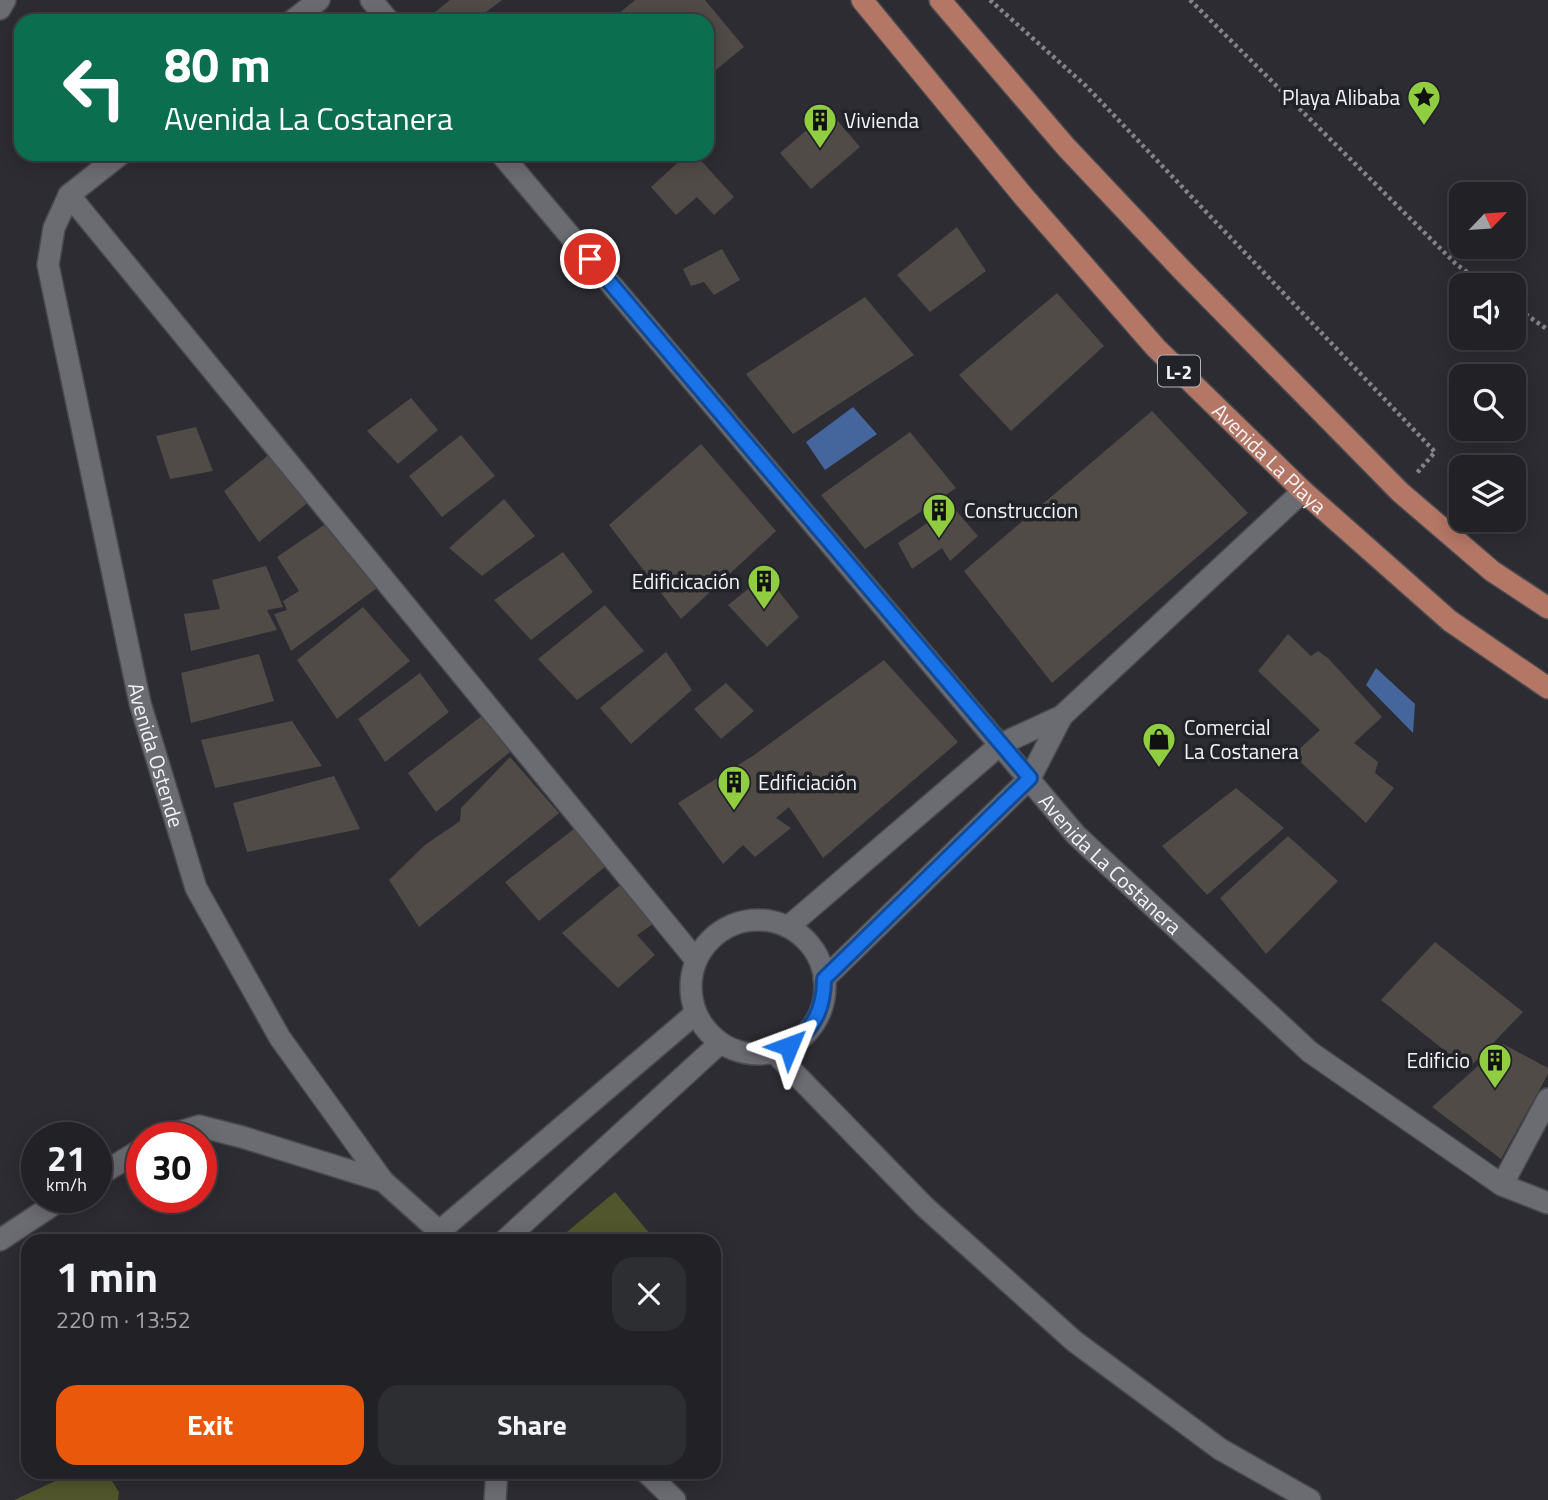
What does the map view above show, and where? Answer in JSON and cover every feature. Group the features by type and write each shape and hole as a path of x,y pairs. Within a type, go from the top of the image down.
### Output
{"main road":[{"name":"Avenida La Playa","path":"862,0 1024,197 1156,348 1303,491 1450,621 1548,688"},
{"path":"940,0 1066,147 1182,270 1400,492 1492,571 1548,608"}],"street":[{"path":"0,9 5,0"},
{"path":"301,14 319,0"},
{"path":"371,0 383,14"},
{"path":"112,161 69,195 696,960"},
{"name":"Avenida La Costanera","path":"507,161 1076,835 1310,1052 1502,1185 1548,1203"},
{"name":"Avenida Ostende","path":"69,195 54,228 48,265 140,703 196,888 280,1038 383,1181 444,1234"},
{"path":"788,927 1001,744 1062,716 1303,491"},
{"path":"824,979 1030,778 1062,716"},
{"path":"753,920 788,927 801,936 820,963 824,995 813,1025 789,1046 774,1052 755,1054 737,1051 720,1043 706,1030 696,1013 691,995 696,960 706,944 719,932 735,924 753,920"},
{"path":"448,1234 696,1013"},
{"path":"512,1234 720,1043"},
{"path":"774,1052 925,1207 1074,1341 1220,1449 1310,1500"},
{"path":"1502,1185 1548,1100"},
{"path":"217,1131 383,1181"},
{"path":"0,1240 41,1213"},
{"path":"495,1500 496,1479"},
{"path":"653,1479 675,1500"}],"path":[{"path":"990,0 1086,86 1435,452 1400,492"},
{"path":"1190,0 1456,264 1468,273"},
{"path":"1526,314 1548,330"}],"green space":[{"path":"615,1192 650,1234 564,1234"},
{"path":"60,1479 111,1479 119,1492 118,1500 14,1500"}],"water":[{"path":"853,407 877,434 825,470 806,442"},
{"path":"1376,668 1415,704 1413,733 1366,685"}],"building":[{"path":"450,0 502,0 483,14 433,14"},
{"path":"635,0 705,0 744,47 714,71 714,14 618,14"},
{"name":"Vivienda","path":"829,111 860,147 811,189 780,153"},
{"path":"679,161 701,161 734,197 714,215 697,197 676,215 651,187"},
{"path":"957,227 986,271 930,312 897,275"},
{"path":"722,249 740,280 714,295 704,282 691,286 683,269"},
{"path":"1057,293 1104,346 1011,431 959,375"},
{"path":"865,297 914,355 793,434 746,374"},
{"path":"411,398 438,430 398,464 367,431"},
{"path":"1152,411 1248,513 1052,683 964,571"},
{"path":"196,427 213,471 170,479 156,436"},
{"path":"910,432 956,488 865,549 821,495"},
{"path":"461,435 495,476 442,517 409,476"},
{"path":"701,444 776,531 681,619 609,525"},
{"path":"271,453 311,500 259,542 224,491"},
{"path":"504,499 535,536 482,576 449,548"},
{"name":"Construccion","path":"952,506 978,536 950,561 942,548 912,569 898,543"},
{"path":"324,525 377,588 291,651 274,614 287,610 283,601 299,591 277,557"},
{"path":"563,552 593,592 531,640 494,600"},
{"path":"266,566 283,607 267,610 277,630 191,651 184,614 220,609 212,580"},
{"name":"Edificicación","path":"766,575 799,617 767,647 728,605"},
{"path":"605,605 644,651 577,700 538,659"},
{"path":"363,607 410,661 337,719 297,660"},
{"path":"1288,634 1311,656 1318,651 1328,658 1382,717 1354,743 1378,762 1375,773 1394,788 1366,823 1293,755 1320,730 1258,671"},
{"path":"666,652 692,690 631,744 600,708"},
{"path":"259,654 274,701 191,723 181,673"},
{"path":"884,660 958,742 823,858 789,807 776,818 791,828 755,857 743,845 723,864 678,803 754,755"},
{"path":"420,673 449,712 385,762 358,719"},
{"path":"726,683 754,711 721,739 694,709"},
{"path":"483,715 510,752 436,812 408,773"},
{"path":"292,721 322,766 215,788 201,740"},
{"path":"510,757 559,813 419,927 389,880 425,845 460,821 461,808"},
{"path":"334,776 360,829 247,852 233,803"},
{"path":"1236,788 1284,828 1207,895 1162,846"},
{"path":"574,829 606,866 539,921 505,882"},
{"path":"1288,836 1338,881 1266,954 1220,898"},
{"path":"620,885 653,924 637,935 655,955 618,988 562,933"},
{"path":"1435,942 1523,1012 1468,1069 1381,1000"},
{"name":"Edificio","path":"1503,1044 1548,1068 1548,1074 1501,1159 1432,1107"}],"place":[{"name":"Playa Alibaba","path":"1424,127"},
{"name":"Vivienda","path":"820,150"},
{"name":"Construccion","path":"939,540"},
{"name":"Edificicación","path":"764,611"},
{"name":"Comercial La Costanera","path":"1159,769"},
{"name":"Edificiación","path":"734,812"},
{"name":"Edificio","path":"1495,1090"}],"route":[{"path":"590,259 1030,778 824,979 824,995 813,1025 789,1046"}]}
